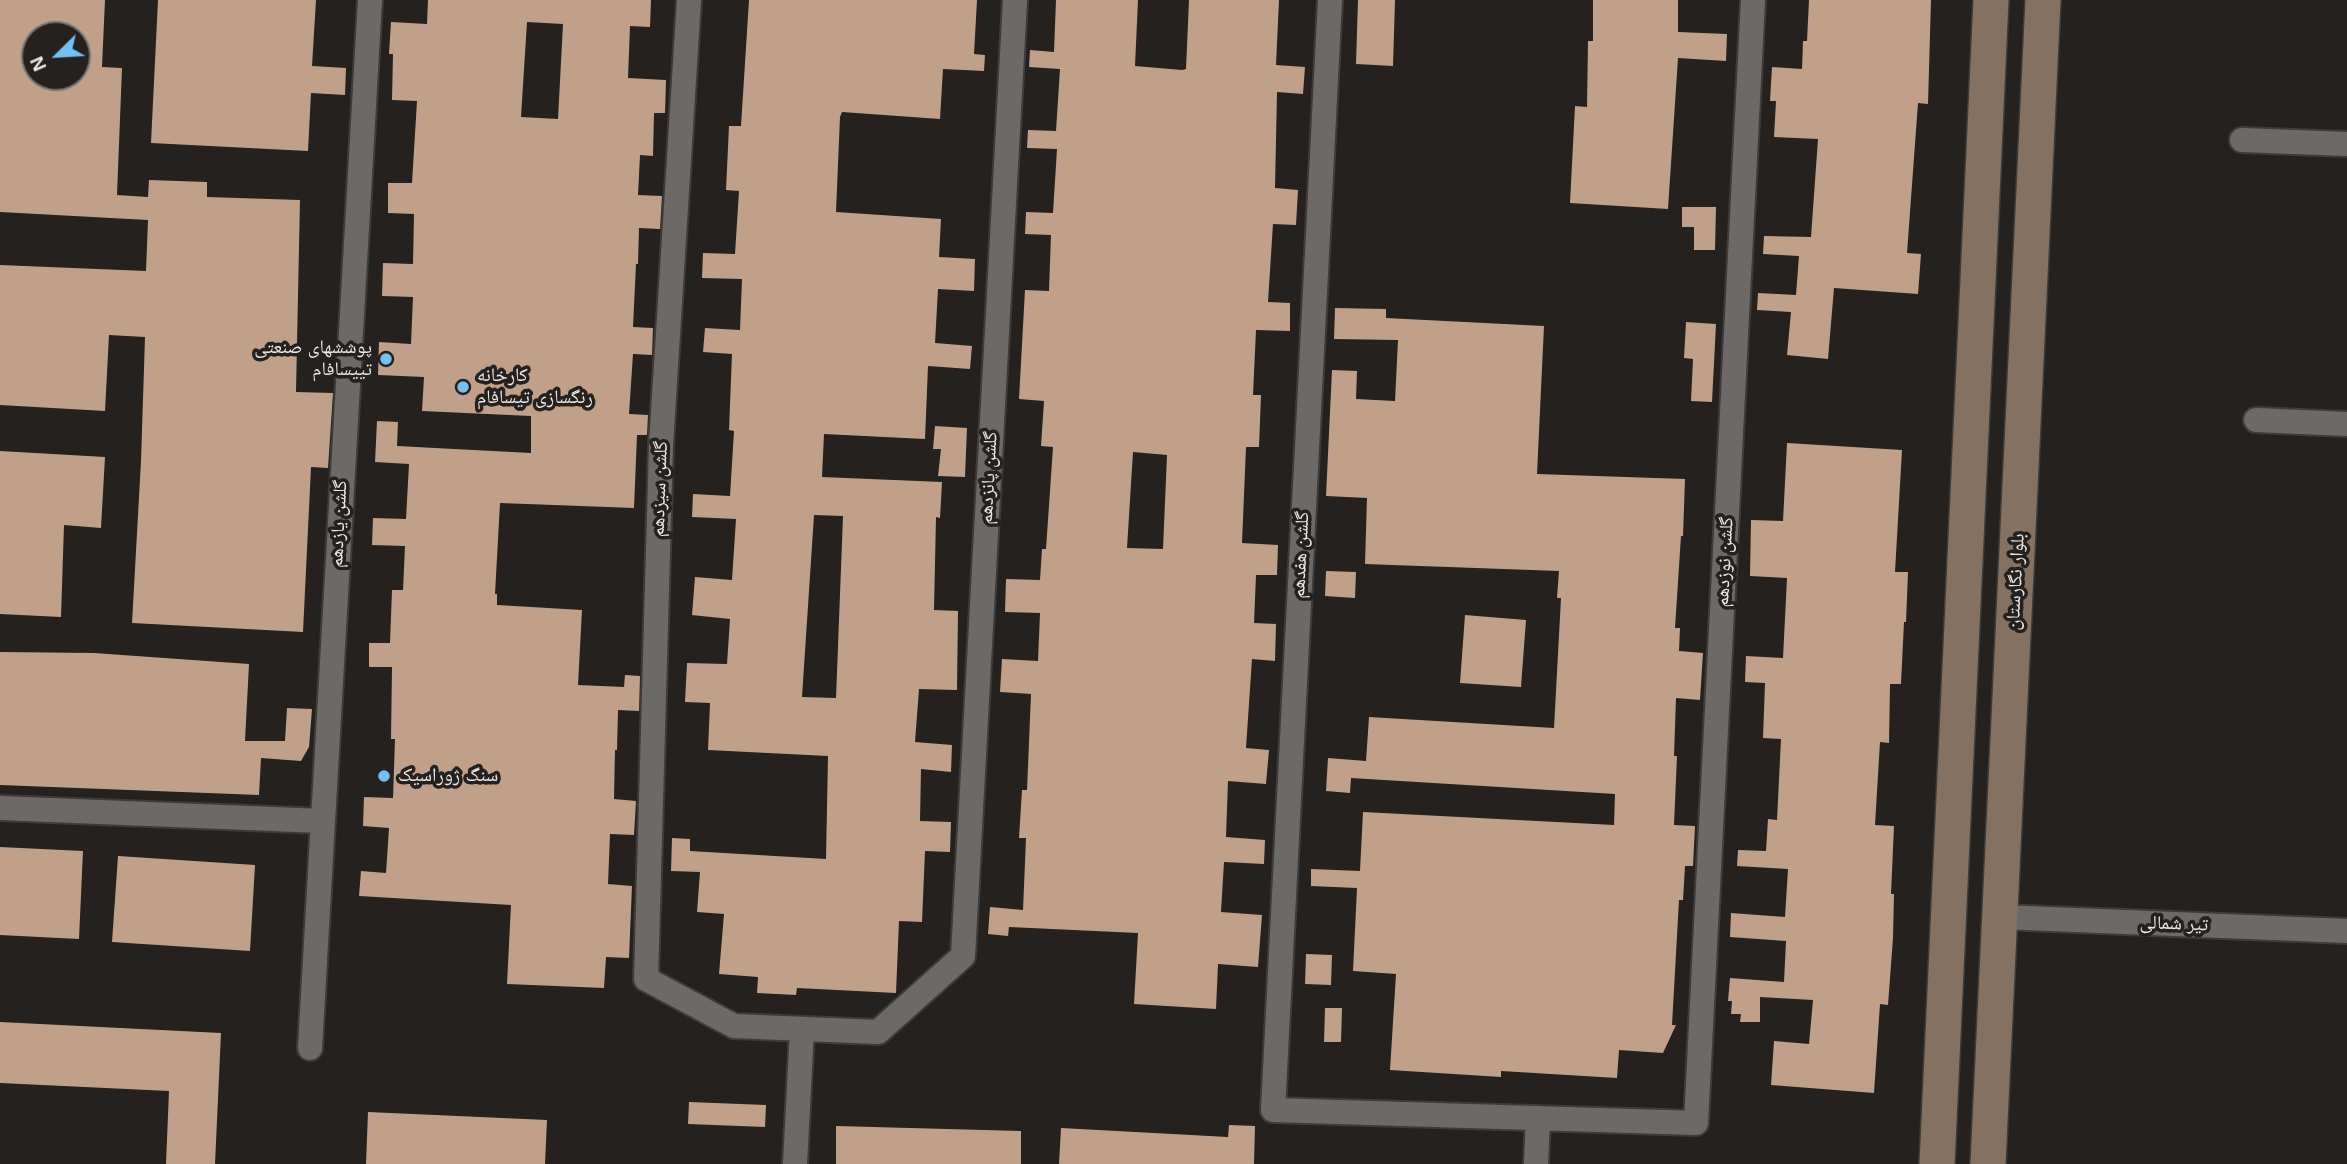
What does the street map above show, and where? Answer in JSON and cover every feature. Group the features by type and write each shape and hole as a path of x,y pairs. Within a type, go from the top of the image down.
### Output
{"street":[{"name":"گلشن یازدهم","path":"310,1048 370,0"},
{"name":"گلشن سیزدهم","path":"689,0 661,445 646,979 734,1026 802,1029"},
{"name":"گلشن پانزدهم","path":"802,1029 878,1032 963,956 1015,0"},
{"name":"گلشن هفدهم","path":"1330,0 1273,1110 1538,1118"},
{"name":"گلشن نوزدهم","path":"1538,1118 1696,1123 1753,0"},
{"path":"1937,1164 1991,0"},
{"name":"بلوار نگارستان","path":"1988,1164 2043,0"},
{"path":"2242,140 2347,145"},
{"path":"2256,420 2347,424"},
{"path":"0,808 322,821"},
{"name":"تیر شمالی","path":"2001,917 2347,931"},
{"path":"795,1164 802,1029"},
{"path":"1536,1164 1538,1118"}],"building":[{"path":"0,0 105,0 102,67 122,68 117,195 148,197 149,180 207,182 207,197 300,200 296,392 333,393 328,468 311,467 303,632 132,623 145,337 109,335 105,411 0,405 0,265 146,271 148,220 0,212"},
{"path":"158,0 316,0 312,66 346,68 345,95 311,93 308,151 151,143"},
{"path":"428,0 651,0 650,27 630,26 628,78 666,80 665,113 654,113 653,156 640,155 638,195 662,196 660,229 639,228 633,327 653,328 652,355 633,354 629,414 648,415 647,435 637,435 634,508 500,503 495,594 497,605 582,610 578,685 624,687 625,675 640,676 639,711 618,710 615,750 614,799 636,801 634,835 610,834 608,884 632,886 629,958 606,957 604,988 507,984 511,905 359,896 361,871 386,873 389,828 363,826 364,797 393,798 395,739 391,739 392,667 369,667 369,643 390,643 392,590 403,590 405,546 372,545 373,518 406,519 409,464 375,462 377,421 398,422 397,446 531,453 531,416 422,411 424,377 378,375 379,342 411,344 413,297 382,296 383,263 413,264 414,214 388,213 388,183 412,183 417,101 392,100 393,54 389,54 391,22 427,24","holes":["527,22 563,24 558,119 521,117"]},
{"path":"749,0 977,0 974,54 985,55 984,71 943,69 940,119 842,112 840,117 836,212 941,219 939,257 975,259 974,291 938,289 935,343 972,346 970,369 928,366 925,439 824,434 822,477 942,482 940,518 936,517 934,610 958,611 957,690 919,689 915,742 952,745 951,772 921,769 920,821 951,822 950,852 925,851 922,922 899,921 896,993 797,988 796,995 757,993 758,977 719,974 724,914 697,912 700,872 671,871 672,838 690,839 690,851 826,859 828,756 708,750 710,703 685,702 687,663 727,664 730,619 692,615 695,577 732,580 736,519 692,517 693,494 730,496 734,431 729,430 732,354 703,352 705,328 740,330 742,279 702,278 703,253 735,254 739,191 726,190 729,126 741,126","holes":["814,515 843,516 836,698 802,697"]},
{"path":"1056,0 1138,0 1135,66 1182,70 1186,69 1189,0 1279,0 1276,65 1305,67 1303,94 1277,92 1275,188 1298,190 1296,225 1273,224 1268,302 1290,303 1290,331 1256,330 1253,395 1261,395 1259,447 1246,447 1242,543 1278,545 1277,575 1256,575 1254,623 1276,624 1275,661 1252,659 1246,748 1269,750 1266,784 1228,781 1226,837 1265,840 1264,864 1224,862 1221,912 1262,915 1258,967 1218,964 1216,1009 1134,1004 1138,933 1009,927 1008,936 988,934 990,907 1023,910 1026,838 1019,838 1022,790 1027,790 1031,694 1000,692 1002,659 1038,661 1040,613 1005,612 1006,579 1040,580 1042,549 1046,549 1053,447 1041,446 1044,401 1019,399 1025,290 1049,291 1051,235 1025,234 1026,212 1053,213 1057,149 1027,148 1028,130 1056,131 1060,69 1029,67 1030,50 1054,52","holes":["1133,452 1167,455 1163,549 1127,548"]},
{"path":"1358,0 1395,0 1393,66 1356,64"},
{"path":"1593,0 1678,0 1678,32 1727,34 1726,61 1678,58 1668,209 1570,203 1575,106 1587,107 1588,41 1593,41"},
{"path":"1809,0 1931,0 1928,104 1918,103 1907,253 1921,254 1918,294 1834,288 1828,359 1787,355 1791,312 1757,310 1758,293 1796,295 1799,256 1763,254 1764,236 1811,237 1818,139 1774,137 1776,101 1770,101 1772,67 1802,69 1803,41 1807,41"},
{"path":"1682,207 1716,207 1715,250 1694,250 1694,227 1682,227"},
{"path":"1335,308 1386,309 1386,318 1544,326 1537,474 1685,479 1675,628 1680,628 1679,651 1703,653 1700,700 1676,698 1674,825 1695,826 1693,866 1685,866 1683,900 1679,900 1672,1025 1676,1025 1663,1053 1619,1050 1617,1078 1501,1071 1501,1077 1390,1070 1396,974 1353,971 1357,888 1311,886 1311,869 1360,871 1363,812 1614,825 1615,794 1351,778 1350,793 1326,791 1328,758 1366,761 1369,717 1554,728 1561,598 1557,598 1559,571 1365,564 1367,498 1326,496 1332,370 1357,371 1356,399 1395,401 1398,340 1334,339"},
{"path":"1686,322 1716,324 1712,402 1691,401 1693,359 1684,358"},
{"path":"935,426 967,428 965,477 938,476 941,449 933,449"},
{"path":"1787,443 1902,450 1895,572 1908,572 1906,622 1901,684 1890,684 1889,743 1880,742 1875,825 1894,826 1891,894 1894,894 1893,938 1888,1005 1880,1004 1874,1093 1771,1085 1774,1041 1809,1044 1813,1000 1760,997 1760,1022 1740,1022 1741,1014 1731,1014 1732,1001 1728,1001 1730,978 1784,982 1786,941 1730,937 1731,913 1785,917 1788,869 1737,866 1738,850 1766,851 1768,819 1777,820 1781,739 1763,738 1765,683 1745,682 1746,656 1783,658 1787,578 1750,576 1751,520 1783,521"},
{"path":"0,451 105,457 101,528 64,525 61,617 0,614"},
{"path":"1326,571 1356,572 1355,598 1325,596"},
{"path":"1465,615 1526,620 1521,687 1460,683"},
{"path":"0,652 94,653 249,664 245,741 285,741 287,708 312,709 309,747 301,761 261,758 259,795 0,785"},
{"path":"0,847 83,851 79,939 0,935"},
{"path":"118,856 255,865 250,951 112,942"},
{"path":"1306,954 1332,955 1331,985 1305,984"},
{"path":"1325,1008 1342,1008 1341,1042 1324,1042"},
{"path":"0,1022 221,1033 215,1164 166,1164 169,1091 0,1083"},
{"path":"689,1102 766,1105 765,1127 688,1124"},
{"path":"368,1112 547,1120 545,1164 366,1164"},
{"path":"1229,1125 1255,1126 1254,1164 1059,1164 1061,1128 1228,1137"},
{"path":"836,1126 1021,1131 1021,1164 836,1164"}],"place":[{"name":"پوششهای صنعتی تییسافام","path":"386,359"},
{"name":"کارخانه رنگسازی تیسافام","path":"463,387"},
{"name":"سنگ ژوراسیک","path":"384,776"}]}
